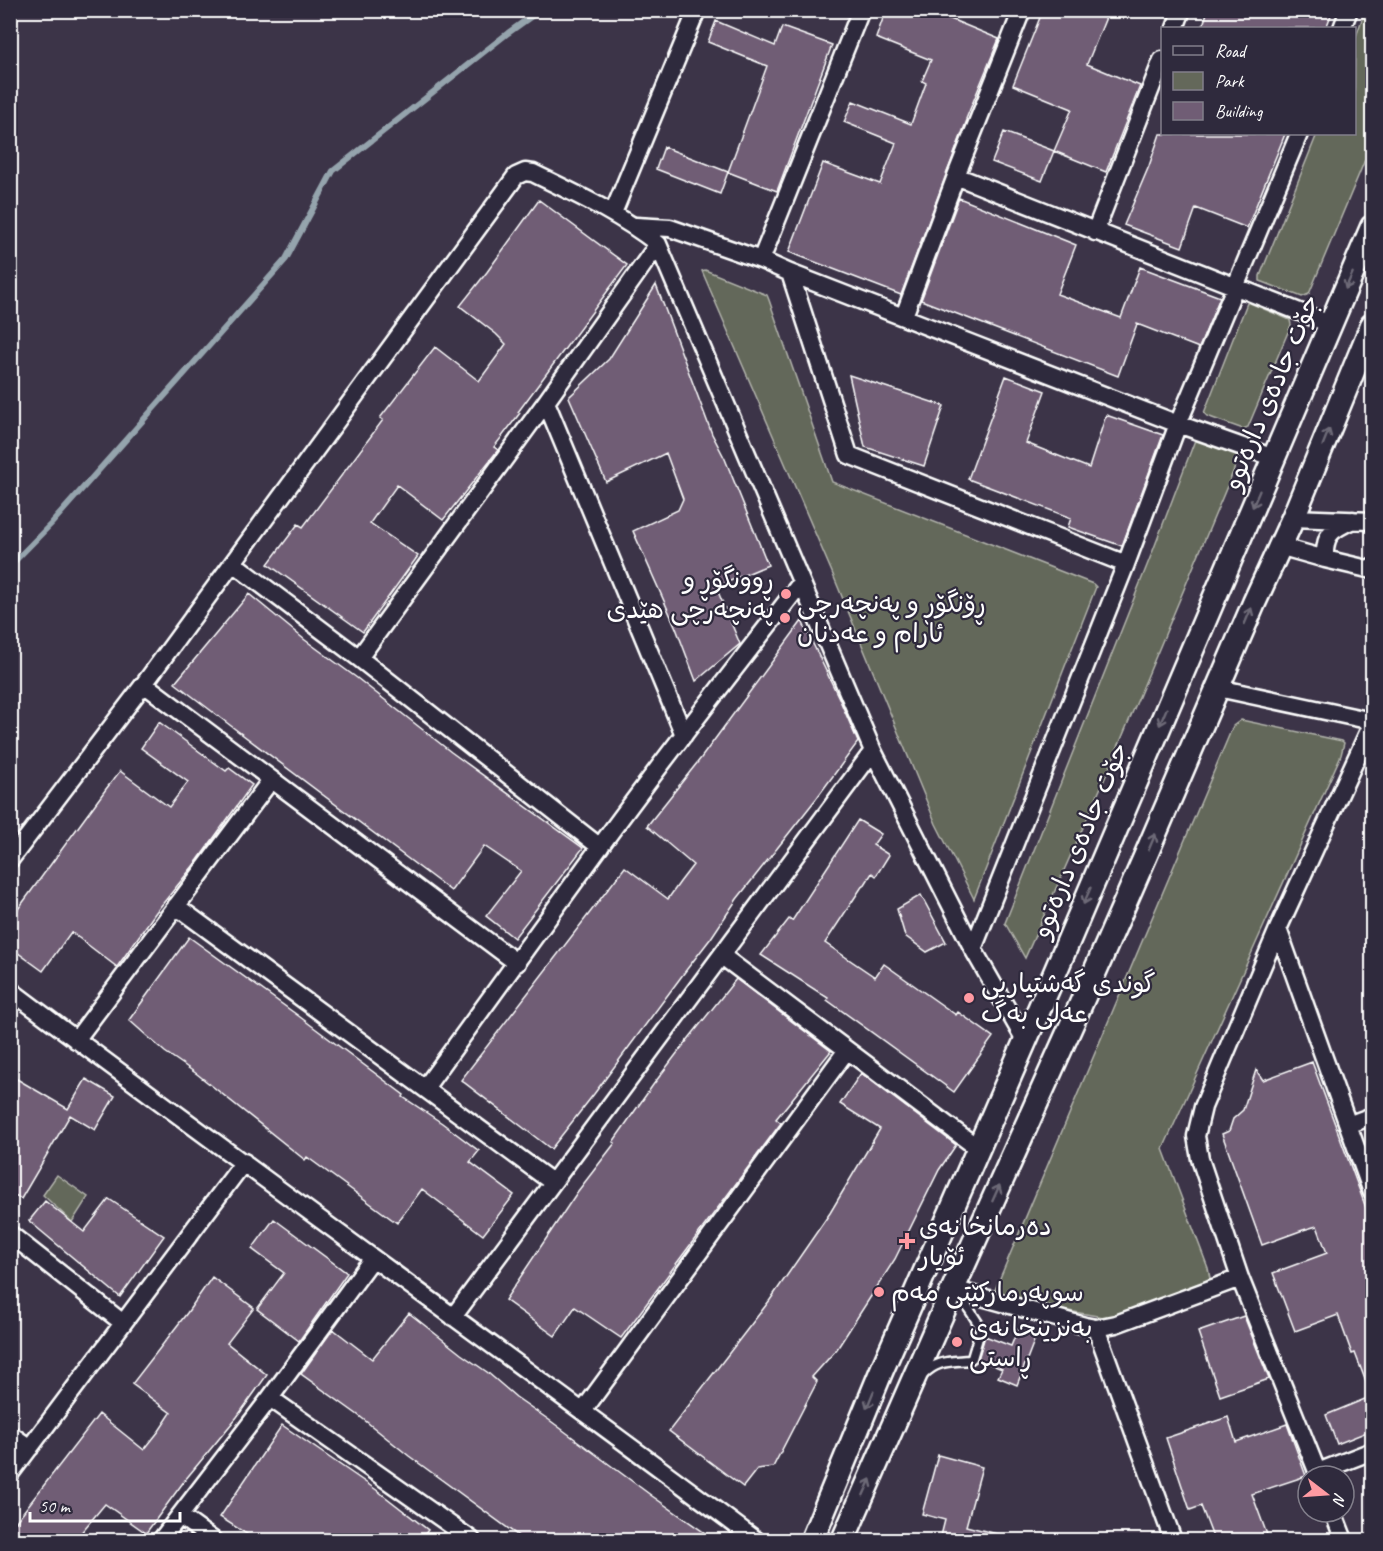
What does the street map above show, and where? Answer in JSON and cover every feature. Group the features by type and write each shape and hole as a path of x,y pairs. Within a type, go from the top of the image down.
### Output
{"main road":[{"name":"جۆت جادەی دارەتوو","path":"812,1540 881,1372 979,1149 1372,227"},
{"path":"843,1540 909,1390 958,1291 1293,518 1372,325"},
{"path":"1177,684 1216,693"}],"street":[{"path":"614,213 697,10"},
{"path":"760,260 861,10"},
{"path":"904,316 956,176 1022,10"},
{"path":"1175,27 1182,10"},
{"path":"1342,27 1349,10"},
{"path":"1095,232 1161,63"},
{"path":"973,950 1126,564 1178,424 1299,135"},
{"path":"10,860 144,684 516,176 525,172 533,172 614,213 636,226 658,244 873,751 973,950 1025,1040"},
{"path":"956,176 1330,324"},
{"path":"636,226 670,228 760,260 1178,424 1274,458"},
{"path":"358,658 546,402 658,244"},
{"path":"790,273 849,455 1126,564"},
{"path":"546,402 684,735"},
{"path":"1293,518 1372,520"},
{"path":"1325,559 1324,544 1329,535 1338,527 1353,520"},
{"path":"1279,546 1372,570"},
{"path":"233,563 600,847"},
{"path":"425,1088 600,847 801,584"},
{"path":"144,684 517,963"},
{"path":"1216,693 1372,723 1278,929 1203,1107 1196,1136 1200,1159 1240,1278 1315,1464"},
{"path":"453,1317 873,751"},
{"path":"76,1040 271,780"},
{"path":"176,906 552,1182"},
{"path":"1278,929 1372,1192"},
{"path":"722,956 979,1149"},
{"path":"10,990 756,1540"},
{"path":"584,1411 848,1050"},
{"path":"1348,1125 1372,1116"},
{"path":"10,1474 244,1162"},
{"path":"10,1234 123,1323"},
{"path":"161,1540 374,1258"},
{"path":"958,1291 1096,1328 1116,1324 1240,1278"},
{"path":"1096,1328 1173,1540"},
{"path":"270,1398 472,1540"},
{"path":"10,1434 30,1448"},
{"path":"1342,1464 1372,1451"},
{"path":"180,1516 213,1540"},
{"path":"1338,1524 1344,1540"}],"lane":[{"path":"909,1390 930,1368 939,1363 972,1358 980,1326 958,1291"}],"green space":[{"path":"1365,11 1372,11 1372,143 1309,294 1302,297 1260,281 1260,276 1317,135 1356,135 1356,36"},
{"path":"705,270 767,295 832,482 1096,587 974,899 936,824 831,570 702,271"},
{"path":"1247,303 1290,320 1291,325 1248,427 1243,429 1204,413"},
{"path":"1198,439 1238,454 1238,460 1105,778 1025,958 1005,923 1195,440"},
{"path":"1241,720 1344,743 1341,755 1163,1149 1210,1278 1109,1318 992,1297 1233,726"},
{"path":"57,1175 88,1197 72,1222 43,1195"}],"building":[{"path":"886,10 951,10 948,18 999,39 966,119 901,295 789,252 823,163 880,184 896,143 844,122 853,101 911,124 926,83 922,81 931,60 876,38"},
{"path":"1043,10 1109,10 1087,64 1140,86 1106,172 1054,151 1072,109 1013,85"},
{"path":"1208,10 1333,10 1326,27 1202,27"},
{"path":"716,21 775,46 782,27 832,45 777,191 728,172 767,66 708,42"},
{"path":"1004,132 1054,151 1042,181 992,162"},
{"path":"1160,134 1285,135 1247,228 1196,208 1182,247 1124,225"},
{"path":"664,147 728,172 720,194 656,169"},
{"path":"959,198 1076,245 1057,294 1121,318 1140,267 1220,297 1199,348 1137,324 1118,376 921,300"},
{"path":"539,200 627,265 518,412 520,413 494,447 498,450 443,520 397,485 370,523 418,556 363,632 268,564 298,524 303,527 383,420 380,418 435,347 479,381 506,344 460,306"},
{"path":"656,285 712,434 725,459 768,565 716,587 740,644 696,681 676,628 633,531 678,510 683,499 666,453 606,482 569,397 609,359"},
{"path":"849,375 944,406 924,466 865,447"},
{"path":"1006,376 1045,391 1026,443 1089,468 1106,415 1163,435 1122,546 1068,527 1071,518 968,479"},
{"path":"249,594 451,752 583,848 514,938 486,916 521,871 484,846 451,891 175,683"},
{"path":"802,621 858,742 737,899 711,938 551,1149 461,1080 625,867 668,899 693,865 647,826 701,758"},
{"path":"159,722 226,771 229,768 252,785 117,967 71,932 43,971 10,947 10,920 106,789 120,771 169,807 188,782 141,748"},
{"path":"858,820 881,834 873,845 889,855 876,876 872,873 863,885 825,943 875,977 884,964 956,1015 958,1012 993,1037 954,1092 827,1000 828,998 761,955 789,919 792,921"},
{"path":"921,895 946,942 927,952 905,936 897,909"},
{"path":"189,937 479,1151 470,1162 514,1195 483,1235 422,1189 397,1223 307,1157 305,1160 197,1074 165,1052 129,1020"},
{"path":"736,979 831,1051 776,1119 781,1123 621,1338 575,1307 555,1336 505,1300 653,1085"},
{"path":"1312,1062 1372,1224 1372,1395 1355,1353 1352,1354 1338,1315 1295,1331 1273,1273 1327,1253 1317,1226 1262,1245 1222,1134 1229,1131 1233,1119 1243,1110 1256,1070 1263,1080"},
{"path":"861,1073 956,1145 939,1170 895,1259 837,1349 812,1377 817,1382 773,1467 757,1469 743,1487 669,1431 770,1300 830,1213 880,1129 840,1104"},
{"path":"10,1075 68,1109 86,1079 115,1096 95,1130 70,1115 21,1199 10,1193"},
{"path":"109,1199 164,1236 120,1297 29,1221 45,1201 84,1232"},
{"path":"274,1219 347,1273 299,1341 257,1309 284,1273 252,1249"},
{"path":"212,1277 254,1308 227,1343 267,1375 237,1417 185,1480 146,1533 105,1504 75,1540 10,1540 10,1529 99,1414 144,1450 159,1431 171,1413 132,1384"},
{"path":"409,1313 516,1397 715,1540 524,1540 301,1374 333,1329 372,1359"},
{"path":"1244,1316 1269,1379 1220,1396 1198,1332"},
{"path":"1018,1329 1036,1336 1017,1385 998,1377 1002,1369 978,1359 985,1336 1011,1346"},
{"path":"1372,1396 1372,1430 1337,1444 1326,1415"},
{"path":"1228,1417 1236,1442 1287,1424 1302,1464 1296,1464 1296,1479 1252,1494 1269,1540 1214,1540 1201,1506 1190,1510 1166,1438"},
{"path":"282,1425 378,1491 428,1530 421,1540 256,1540 220,1517"},
{"path":"938,1455 982,1467 966,1526 1001,1535 1000,1540 940,1540 945,1520 922,1514"}],"waterway":[{"path":"10,566 51,524 286,259 333,171 540,10"}],"place":[{"name":"ڕوونگۆڕ و پەنچەرچی هێدی","path":"786,594"},
{"name":"ڕۆنگۆڕ و پەنچەرچی ئارام و عەدنان","path":"785,618"},
{"name":"گوندی گەشتیاریی عەلی بەگ","path":"969,998"},
{"name":"دەرمانخانەی ئۆیار","path":"907,1241"},
{"name":"سوپەرمارکێتی مەم","path":"879,1292"},
{"name":"بەنزینخانەی ڕاستی","path":"957,1342"}]}
